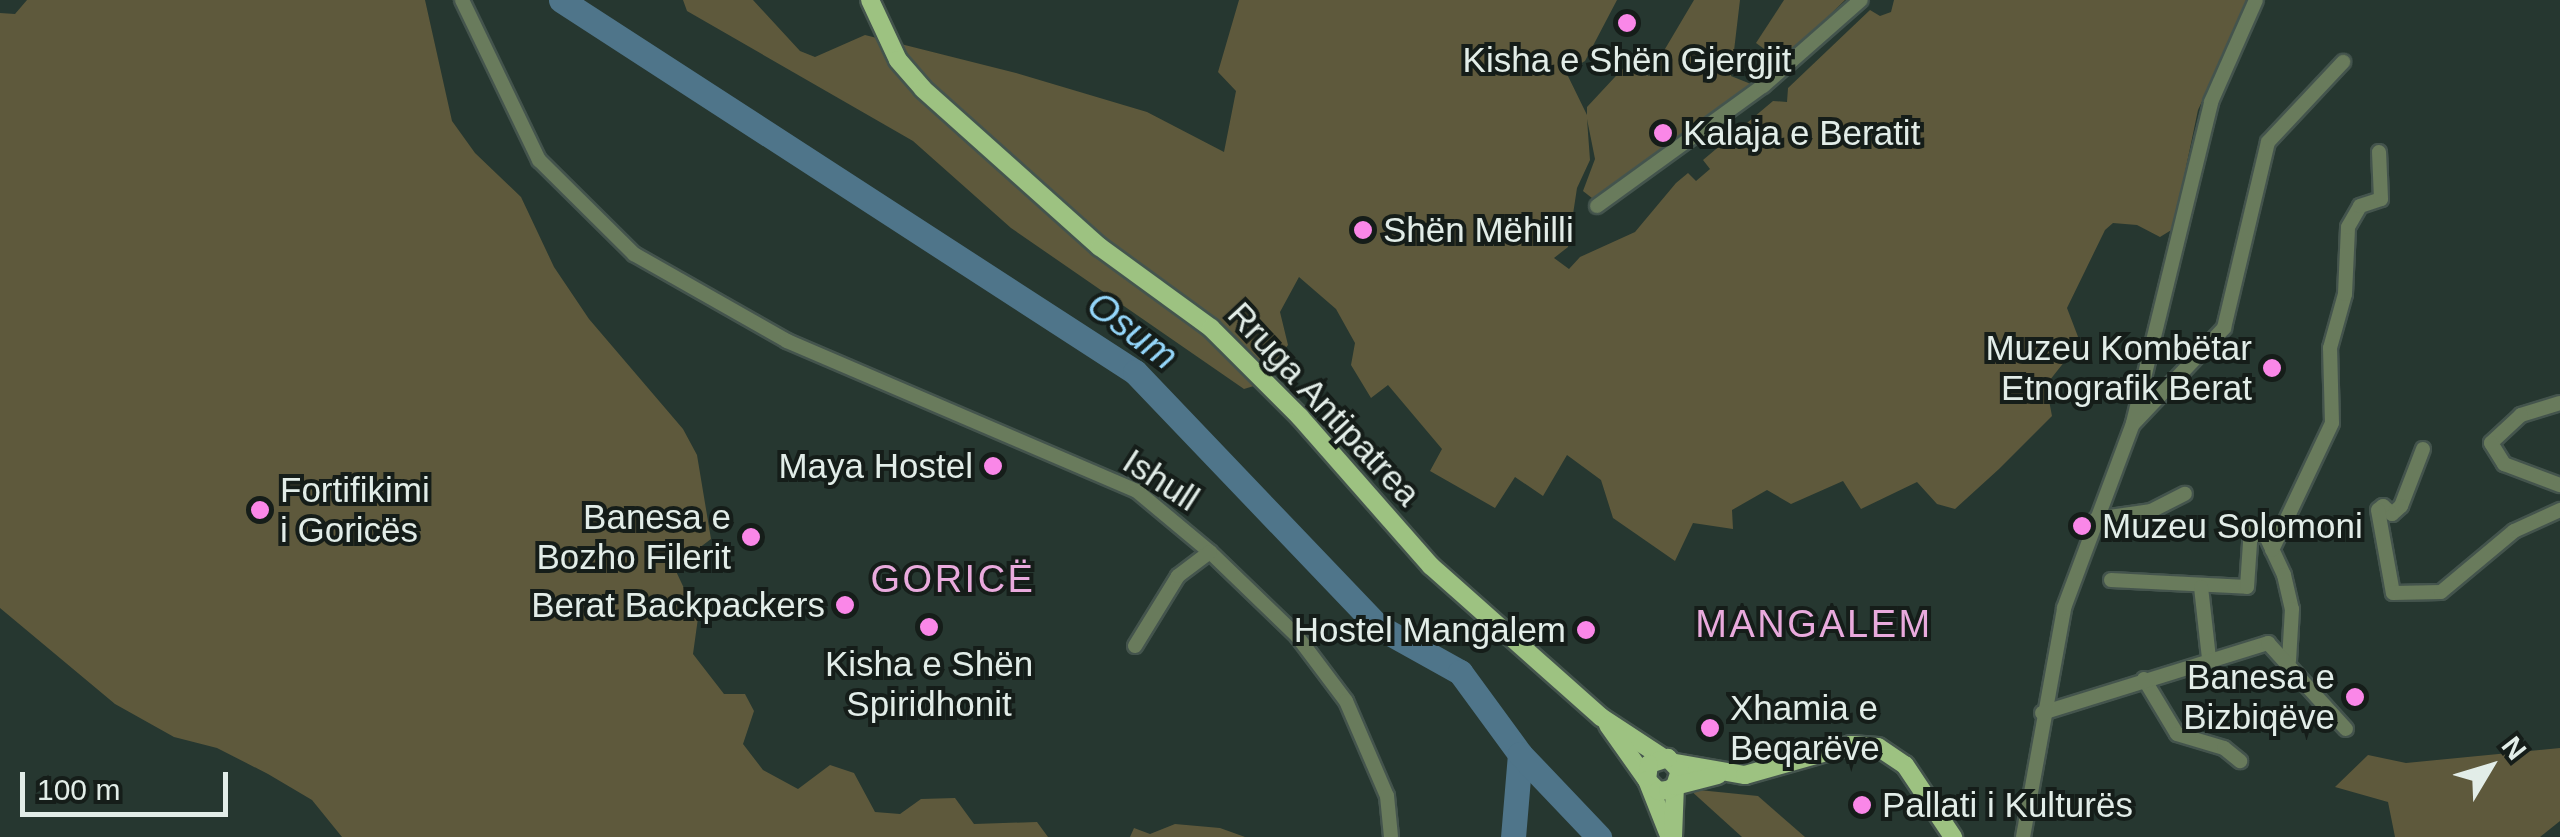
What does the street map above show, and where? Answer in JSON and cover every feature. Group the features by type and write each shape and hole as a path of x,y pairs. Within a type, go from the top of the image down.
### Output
{"main road":[{"name":"Rruga Antipatrea","path":"870,0 898,60 923,88 1100,247 1232,347 1430,566 1601,718 1669,760 1718,775 1760,772 1851,745 1878,746 1905,765 1953,837"},
{"path":"1601,718 1658,791 1718,775"},
{"path":"1669,760 1675,786 1671,837 1647,780 1649,764 1669,760"}],"street":[{"name":"Ishull","path":"462,0 522,131 553,176 634,254 757,325 1137,491 1210,552 1297,636 1346,700 1387,796 1391,837"},
{"path":"1597,206 1763,86 1861,0"},
{"path":"2023,837 2042,713 2064,608 2133,424 2210,102 2256,0"},
{"path":"2133,424 2224,328 2268,142 2343,62"},
{"path":"2272,550 2332,424 2330,348 2345,294 2348,227 2360,206 2381,198 2378,152"},
{"path":"2560,403 2512,420 2492,438 2491,449 2504,464 2560,485"},
{"path":"2424,449 2402,506 2392,514 2383,506 2378,510 2393,593 2441,592 2514,531 2560,510"},
{"path":"2096,519 2151,511 2185,494"},
{"path":"2111,580 2248,586 2251,531 2266,536 2291,599 2289,661"},
{"path":"1135,646 1178,576 1210,552"},
{"path":"2201,586 2209,658"},
{"path":"2042,713 2209,658 2268,643 2289,661 2346,729"},
{"path":"2144,679 2177,734 2224,748 2240,761"}],"shaded area":[{"path":"27,0 425,0 452,121 475,153 521,197 554,267 589,319 683,429 697,455 711,539 674,567 698,618 693,654 724,694 745,694 754,711 743,744 763,770 798,789 830,765 854,773 875,812 900,814 921,799 955,798 974,824 1037,822 1048,837 342,837 312,800 268,774 217,748 174,737 115,704 0,608 0,13 15,14"},
{"path":"683,0 753,0 800,51 815,57 865,35 1016,73 1147,112 1224,152 1236,91 1218,72 1239,0 1617,0 1585,61 1566,72 1587,115 1587,107 1628,63 1649,76 1694,0 1740,0 1731,76 1756,86 1597,202 1583,191 1595,159 1587,119 1590,160 1577,188 1568,247 1554,258 1569,269 1580,257 1635,232 1676,183 1688,173 1696,181 1710,169 1703,160 1773,101 1787,102 1788,88 1870,10 1880,16 1891,12 1894,0 2249,0 2198,110 2173,229 2160,237 2137,225 2113,223 2105,230 2067,308 2080,342 2046,385 2052,416 1999,469 1955,509 1937,504 1917,482 1861,509 1843,481 1791,504 1767,490 1732,510 1733,529 1693,523 1675,561 1613,518 1601,480 1567,455 1543,496 1515,477 1495,508 1430,471 1442,449 1388,385 1371,398 1351,365 1355,343 1336,309 1299,277 1280,312 1288,345 1257,385 1244,389 1011,228 913,141 687,11"},
{"path":"1784,0 1845,0 1782,62 1756,43"},
{"path":"2560,748 2560,821 2540,837 2395,837 2388,802 2335,787 2368,755 2406,763"},
{"path":"1689,789 1758,796 1805,837 1742,837"},
{"path":"1175,824 1220,828 1245,837 1130,837 1134,828 1150,834"}],"waterway":[{"name":"Osum","path":"561,0 1135,372 1379,627 1460,672 1520,754 1513,837"},
{"path":"1520,754 1599,837"}],"place":[{"name":"Kisha e Shën Gjergjit","path":"1627,23"},
{"name":"Kalaja e Beratit","path":"1663,133"},
{"name":"Shën Mëhilli","path":"1363,230"},
{"name":"Muzeu Kombëtar Etnografik Berat","path":"2272,368"},
{"name":"Maya Hostel","path":"993,466"},
{"name":"Fortifikimi i Goricës","path":"260,510"},
{"name":"Muzeu Solomoni","path":"2082,526"},
{"name":"Banesa e Bozho Filerit","path":"751,537"},
{"name":"Berat Backpackers","path":"845,605"},
{"name":"Kisha e Shën Spiridhonit","path":"929,627"},
{"name":"Hostel Mangalem","path":"1586,630"},
{"name":"Banesa e Bizbiqëve","path":"2355,697"},
{"name":"Xhamia e Beqarëve","path":"1710,728"},
{"name":"Pallati i Kulturës","path":"1862,805"}],"district":[{"name":"GORICË","path":"953,580"},
{"name":"MANGALEM","path":"1814,625"}]}
